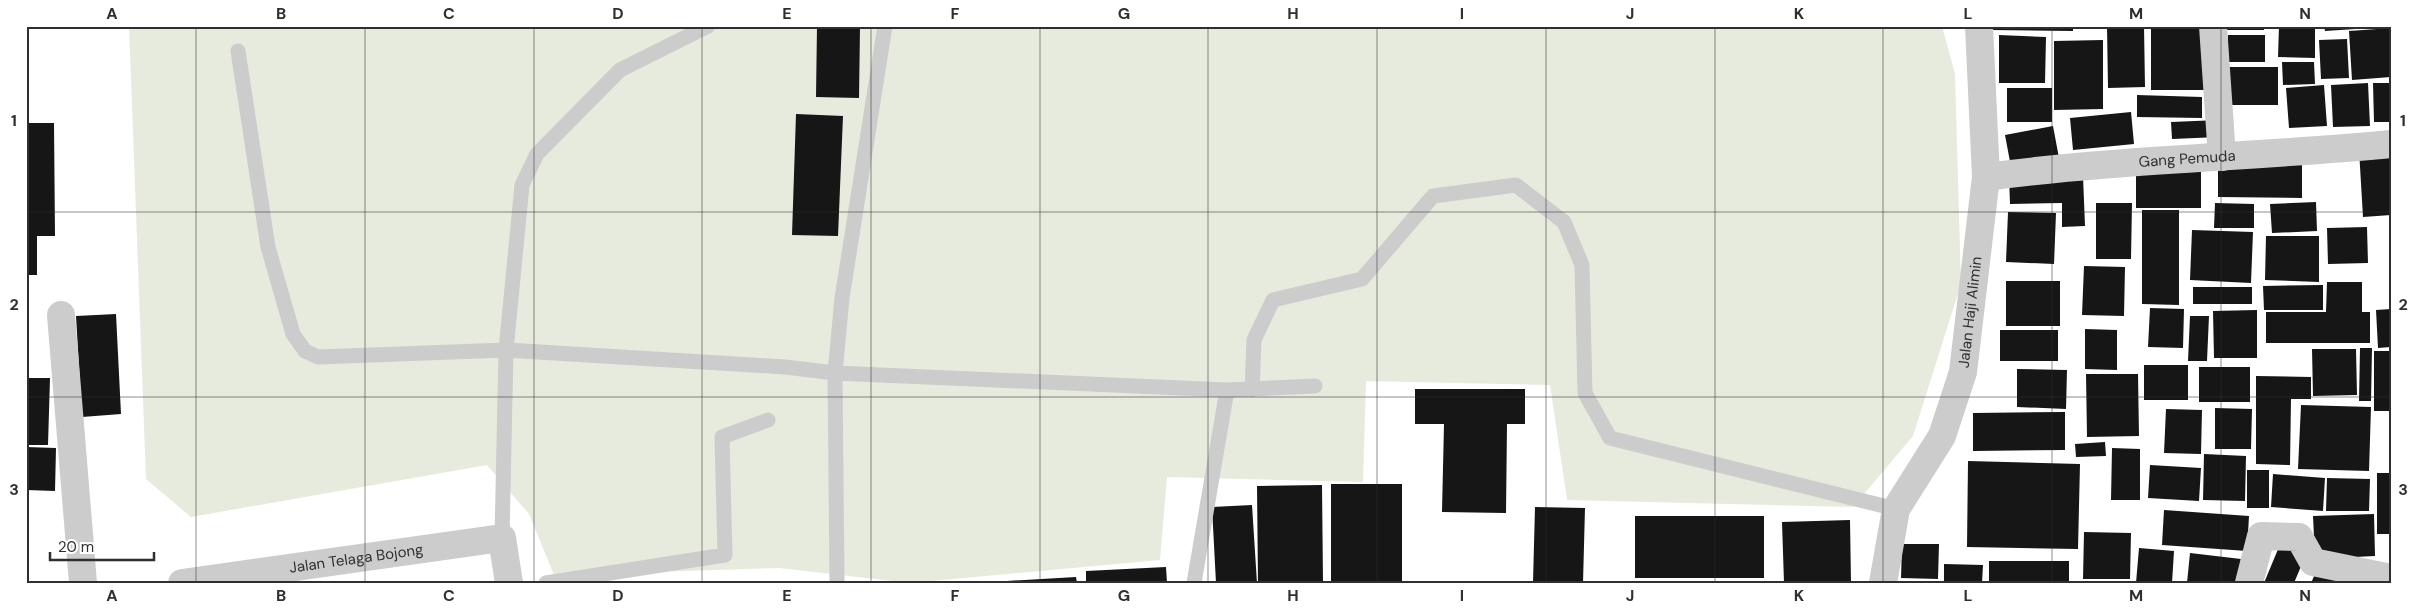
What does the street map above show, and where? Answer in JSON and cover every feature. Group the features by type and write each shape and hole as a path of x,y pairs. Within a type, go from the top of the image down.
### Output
{"street":[{"name":"Jalan Haji Alimin","path":"1883,583 1896,509 1942,436 1963,372 1986,177 1979,26"},
{"path":"2213,26 2222,157"},
{"name":"Gang Pemuda","path":"1986,177 2072,166 2391,144"},
{"path":"61,315 83,583"},
{"path":"2249,583 2261,536 2299,537 2313,562 2391,578"},
{"path":"502,538 509,583"},
{"name":"Jalan Telaga Bojong","path":"182,583 249,578 502,538"}],"lane":[{"path":"502,538 506,350 522,185 537,154 620,70 708,26"},
{"path":"837,583 835,373 842,298 884,26"},
{"path":"238,51 268,247 293,334 305,351 318,356 506,350 785,367 835,373 1227,390 1315,386"},
{"path":"1252,390 1254,340 1274,300 1362,279 1433,196 1516,185 1564,222 1582,265 1585,393 1610,438 1896,509"},
{"path":"1194,583 1227,390"},
{"path":"546,583 725,555 722,437 768,420"}],"shaded area":[{"path":"129,26 1942,26 1955,74 1961,284 1913,436 1853,507 1567,500 1550,385 1366,381 1363,482 1167,477 1160,560 910,583 779,568 554,575 529,514 487,465 191,517 146,479"}],"building":[{"path":"817,26 860,27 859,98 816,97"},
{"path":"1992,26 2073,26 2073,31 1992,30"},
{"path":"2107,26 2144,26 2145,87 2108,88"},
{"path":"2216,26 2264,26 2264,30 2216,30"},
{"path":"2279,26 2315,26 2315,58 2278,57"},
{"path":"2324,26 2371,26 2371,28 2325,31"},
{"path":"2151,28 2210,28 2210,90 2151,90"},
{"path":"2391,28 2391,77 2352,80 2349,31"},
{"path":"1999,35 2046,37 2045,83 1999,83"},
{"path":"2228,35 2265,35 2265,62 2228,62"},
{"path":"2347,39 2349,78 2321,79 2319,40"},
{"path":"2103,40 2103,109 2054,110 2054,41"},
{"path":"2282,62 2314,62 2315,84 2283,85"},
{"path":"2226,67 2278,67 2278,105 2226,105"},
{"path":"2368,83 2370,126 2333,127 2331,85"},
{"path":"2373,83 2391,83 2391,122 2374,122"},
{"path":"2324,85 2327,126 2289,128 2286,88"},
{"path":"2007,88 2052,88 2052,122 2007,122"},
{"path":"2137,95 2202,97 2202,118 2137,117"},
{"path":"2131,112 2134,144 2073,150 2070,118"},
{"path":"796,114 843,116 838,236 792,235"},
{"path":"2219,120 2219,137 2172,139 2171,122"},
{"path":"26,123 54,123 55,236 37,236 37,275 26,275"},
{"path":"2053,126 2059,158 2011,167 2005,135"},
{"path":"2391,149 2391,215 2363,217 2359,150"},
{"path":"2218,161 2302,162 2302,198 2218,197"},
{"path":"2136,165 2201,165 2201,208 2136,208"},
{"path":"2009,176 2083,176 2085,226 2062,227 2062,203 2010,204"},
{"path":"2316,202 2317,231 2272,233 2270,204"},
{"path":"2096,203 2132,203 2131,259 2096,259"},
{"path":"2215,203 2254,204 2254,228 2214,228"},
{"path":"2142,210 2179,210 2179,305 2142,304"},
{"path":"2008,212 2056,213 2054,264 2006,262"},
{"path":"2367,227 2368,263 2328,264 2327,228"},
{"path":"2192,230 2253,232 2251,283 2190,280"},
{"path":"2266,236 2319,236 2319,282 2265,280"},
{"path":"2084,266 2125,267 2124,316 2082,315"},
{"path":"2006,281 2060,281 2060,326 2006,326"},
{"path":"2327,282 2362,282 2362,312 2370,312 2370,343 2266,343 2266,312 2326,312"},
{"path":"2323,285 2323,310 2264,310 2263,286"},
{"path":"2193,287 2252,287 2252,304 2193,304"},
{"path":"2150,308 2184,309 2183,348 2148,347"},
{"path":"2391,309 2391,347 2378,348 2376,310"},
{"path":"2257,310 2257,358 2214,358 2213,311"},
{"path":"116,314 121,414 82,417 76,316"},
{"path":"2190,316 2209,316 2207,361 2188,361"},
{"path":"2085,329 2117,330 2117,370 2085,369"},
{"path":"2000,330 2058,330 2058,361 2000,361"},
{"path":"2360,348 2372,348 2371,401 2359,401"},
{"path":"2312,349 2356,349 2357,395 2313,396"},
{"path":"2374,351 2391,351 2391,411 2374,411"},
{"path":"2144,365 2188,365 2188,400 2144,400"},
{"path":"2199,367 2250,367 2250,402 2199,402"},
{"path":"2017,369 2067,370 2066,409 2017,407"},
{"path":"2086,374 2138,374 2139,436 2087,437"},
{"path":"2256,376 2311,377 2311,399 2291,399 2290,465 2256,464"},
{"path":"26,378 50,378 48,445 26,445"},
{"path":"1415,389 1525,389 1525,424 1507,424 1506,513 1442,512 1444,424 1415,424"},
{"path":"2301,405 2371,407 2369,471 2298,469"},
{"path":"2215,408 2252,409 2251,449 2215,449"},
{"path":"2166,409 2202,410 2201,454 2164,453"},
{"path":"2065,412 2065,450 1973,451 1973,413"},
{"path":"2105,442 2106,456 2076,457 2075,444"},
{"path":"26,447 56,448 55,491 26,490"},
{"path":"2112,448 2140,449 2140,500 2111,500"},
{"path":"2204,454 2246,456 2245,501 2203,500"},
{"path":"1968,461 2080,464 2078,549 1967,547"},
{"path":"2150,465 2201,468 2199,501 2148,498"},
{"path":"2247,470 2269,470 2269,508 2247,508"},
{"path":"2377,473 2391,473 2391,534 2377,534"},
{"path":"2273,474 2325,478 2323,511 2271,507"},
{"path":"2327,478 2370,479 2369,511 2326,511"},
{"path":"1331,484 1402,484 1402,583 1331,583"},
{"path":"1322,485 1323,583 1258,583 1257,486"},
{"path":"1252,505 1257,583 1216,583 1212,507"},
{"path":"1535,507 1585,508 1583,583 1533,583"},
{"path":"2164,510 2249,516 2247,551 2162,545"},
{"path":"2374,514 2375,556 2315,559 2313,516"},
{"path":"1635,516 1764,516 1764,578 1635,578"},
{"path":"1850,520 1851,583 1784,583 1782,522"},
{"path":"2084,532 2131,533 2130,579 2083,579"},
{"path":"2281,542 2307,552 2294,583 2264,583"},
{"path":"1902,544 1939,544 1938,579 1901,578"},
{"path":"2139,548 2174,551 2172,583 2136,583"},
{"path":"2190,553 2241,559 2238,583 2187,583"},
{"path":"1989,561 2069,561 2069,583 1989,583"},
{"path":"1944,564 1983,565 1982,583 1944,583"},
{"path":"1166,567 1167,583 1086,583 1086,571"},
{"path":"2316,572 2343,583 2311,583"},
{"path":"1076,577 1077,583 1007,583 1007,581"}]}
